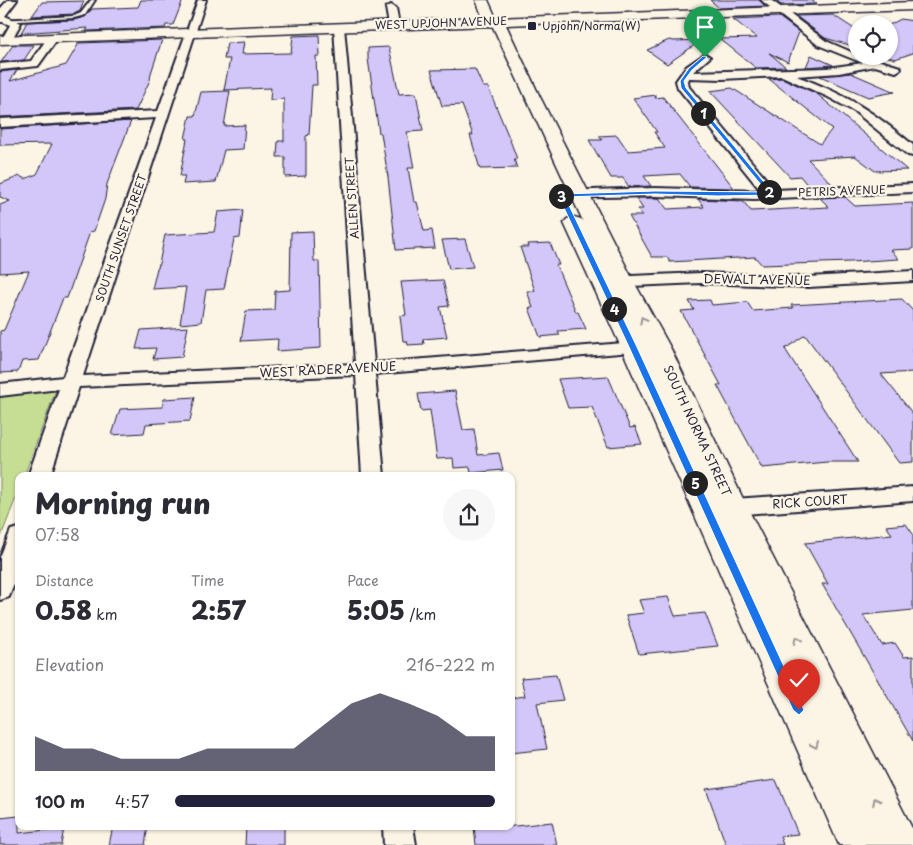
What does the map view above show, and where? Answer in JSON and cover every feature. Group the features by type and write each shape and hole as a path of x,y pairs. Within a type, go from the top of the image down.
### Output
{"street":[{"path":"3,39 16,23 2,22 0,14 13,0"},
{"name":"SOUTH SUNSET STREET","path":"40,472 202,0"},
{"path":"765,0 822,43 848,54"},
{"name":"WEST UPJOHN AVENUE","path":"3,39 394,25 487,10 779,11 913,6"},
{"path":"391,8 394,25"},
{"name":"SOUTH NORMA STREET","path":"487,10 500,26 532,97 571,195 645,346 719,508 860,845"},
{"name":"ALLEN STREET","path":"339,27 372,472"},
{"path":"0,67 34,64 53,38"},
{"path":"705,57 690,69 682,81 684,88 771,194"},
{"path":"687,75 716,76 839,70 864,65"},
{"path":"881,65 896,69"},
{"path":"779,73 831,94 859,109 913,152"},
{"path":"0,123 163,114"},
{"name":"PETRIS AVENUE","path":"571,195 655,192 717,195 771,194 913,188"},
{"name":"DEWALT AVENUE","path":"612,282 700,278 809,282 913,276"},
{"name":"WEST RADER AVENUE","path":"0,390 72,382 364,369 645,346"},
{"name":"RICK COURT","path":"719,508 913,494"},
{"name":"SOUTH NORMA STREET","path":"719,508 898,845"},
{"path":"0,591 15,548"},
{"path":"398,830 400,845"}],"lane":[{"path":"2,22 79,16 85,12 93,0"}],"green space":[{"path":"56,390 25,472 15,472 15,500 0,539 0,394"}],"building":[{"path":"141,0 183,0 173,25 166,25 165,28 86,31 88,28 21,33 27,22 74,20 85,17 92,9 138,7"},
{"path":"710,0 759,0 765,6 719,8"},
{"path":"774,0 811,0 817,4 781,5"},
{"path":"84,1 80,11 74,14 32,16 42,2"},
{"path":"833,15 848,25 848,45 825,38 796,16"},
{"path":"779,17 799,32 788,62 769,53 786,67 756,68 720,39 757,38 733,19"},
{"path":"901,19 913,21 913,53 898,58 898,20"},
{"path":"319,35 320,56 316,56 317,85 312,85 309,135 306,136 306,176 285,177 285,157 277,157 278,141 284,141 284,99 270,100 271,88 224,90 230,59 224,59 227,43 244,42 242,54 291,53 293,36"},
{"path":"162,40 150,80 136,110 0,117 0,72 17,70 10,81 66,65 79,43"},
{"path":"669,40 702,40 667,64 647,50"},
{"path":"13,45 34,45 24,60 1,62"},
{"path":"389,47 399,94 416,93 423,131 407,132 414,168 408,168 414,202 417,202 424,231 432,230 435,248 396,250 388,177 381,133 379,133 368,59 368,48"},
{"path":"811,55 833,65 806,67"},
{"path":"475,69 483,87 488,87 517,159 514,159 517,168 480,169 470,135 473,135 462,105 442,106 431,70"},
{"path":"851,73 895,92 868,97 820,76"},
{"path":"782,78 817,94 907,170 875,171 855,156 808,159 834,186 809,187 800,176 790,177 710,91 732,88 820,144 832,129 769,79"},
{"path":"230,91 224,126 245,125 243,149 224,150 216,182 183,184 185,176 180,176 187,139 185,139 190,116 195,116 201,92"},
{"path":"656,95 655,98 663,97 734,188 690,187 680,174 644,176 651,186 629,187 623,178 611,178 589,140 602,140 599,136 617,135 628,151 665,148 654,132 657,132 633,98"},
{"path":"131,121 107,184 105,199 94,231 90,232 67,298 63,298 39,360 22,361 18,372 0,373 0,331 4,330 29,271 0,273 0,205 10,201 0,197 0,184 20,176 25,179 37,174 52,144 0,145 0,129"},
{"path":"845,197 855,206 913,203 913,249 891,250 899,259 850,262 762,265 755,257 670,262 667,257 652,257 629,216 642,216 638,209 643,209 636,198 659,198 667,209 704,207 698,199 743,201 751,211 829,207 820,198"},
{"path":"243,210 240,238 234,239 224,289 206,290 201,322 180,324 186,287 152,289 165,235 214,232 218,212"},
{"path":"313,231 314,261 319,261 321,348 277,351 278,339 241,341 246,311 274,310 275,291 290,290 291,232"},
{"path":"465,239 473,267 449,269 442,240"},
{"path":"550,243 559,265 556,265 576,312 578,312 586,329 558,331 560,335 540,337 529,308 533,308 527,291 535,291 520,247 529,247 528,244"},
{"path":"443,280 449,306 440,307 447,337 423,339 424,344 408,345 407,341 403,341 400,316 406,315 401,282"},
{"path":"902,299 913,311 913,372 881,374 913,414 913,462 899,463 805,335 785,349 858,462 827,462 762,468 717,385 721,385 681,311 694,310 689,301 710,300 712,305 747,302 753,311 793,308 791,305"},
{"path":"188,327 182,357 153,359 156,348 136,349 141,330"},
{"path":"608,376 630,428 635,427 642,444 608,447 592,407 568,408 558,379"},
{"path":"455,391 463,430 474,429 478,455 499,453 503,470 471,472 470,467 454,468 453,458 437,459 430,410 421,411 418,394"},
{"path":"195,397 190,421 146,424 144,433 112,435 120,409 162,407 164,399"},
{"path":"906,524 913,534 913,610 863,615 882,645 895,643 904,657 913,656 913,741 822,584 828,584 805,543 892,534 886,526"},
{"path":"668,597 675,616 705,613 718,646 639,654 626,615 644,613 639,600"},
{"path":"556,675 563,700 537,703 547,749 515,753 515,697 525,696 521,678"},
{"path":"776,780 798,834 780,836 783,845 726,845 706,789"},
{"path":"15,816 15,830 19,830 19,833 64,830 61,845 0,845 0,818"},
{"path":"552,822 557,845 476,845 474,830 515,830 516,826"},
{"path":"112,830 147,830 145,845 109,845"},
{"path":"246,830 284,830 284,845 245,845"}],"place":[{"name":"Upjohn/Norma(W)","path":"532,26"}],"route":[{"path":"705,57 690,69 682,81 684,88 771,194 717,195 655,192 582,196 561,195 633,347 799,710"}]}
